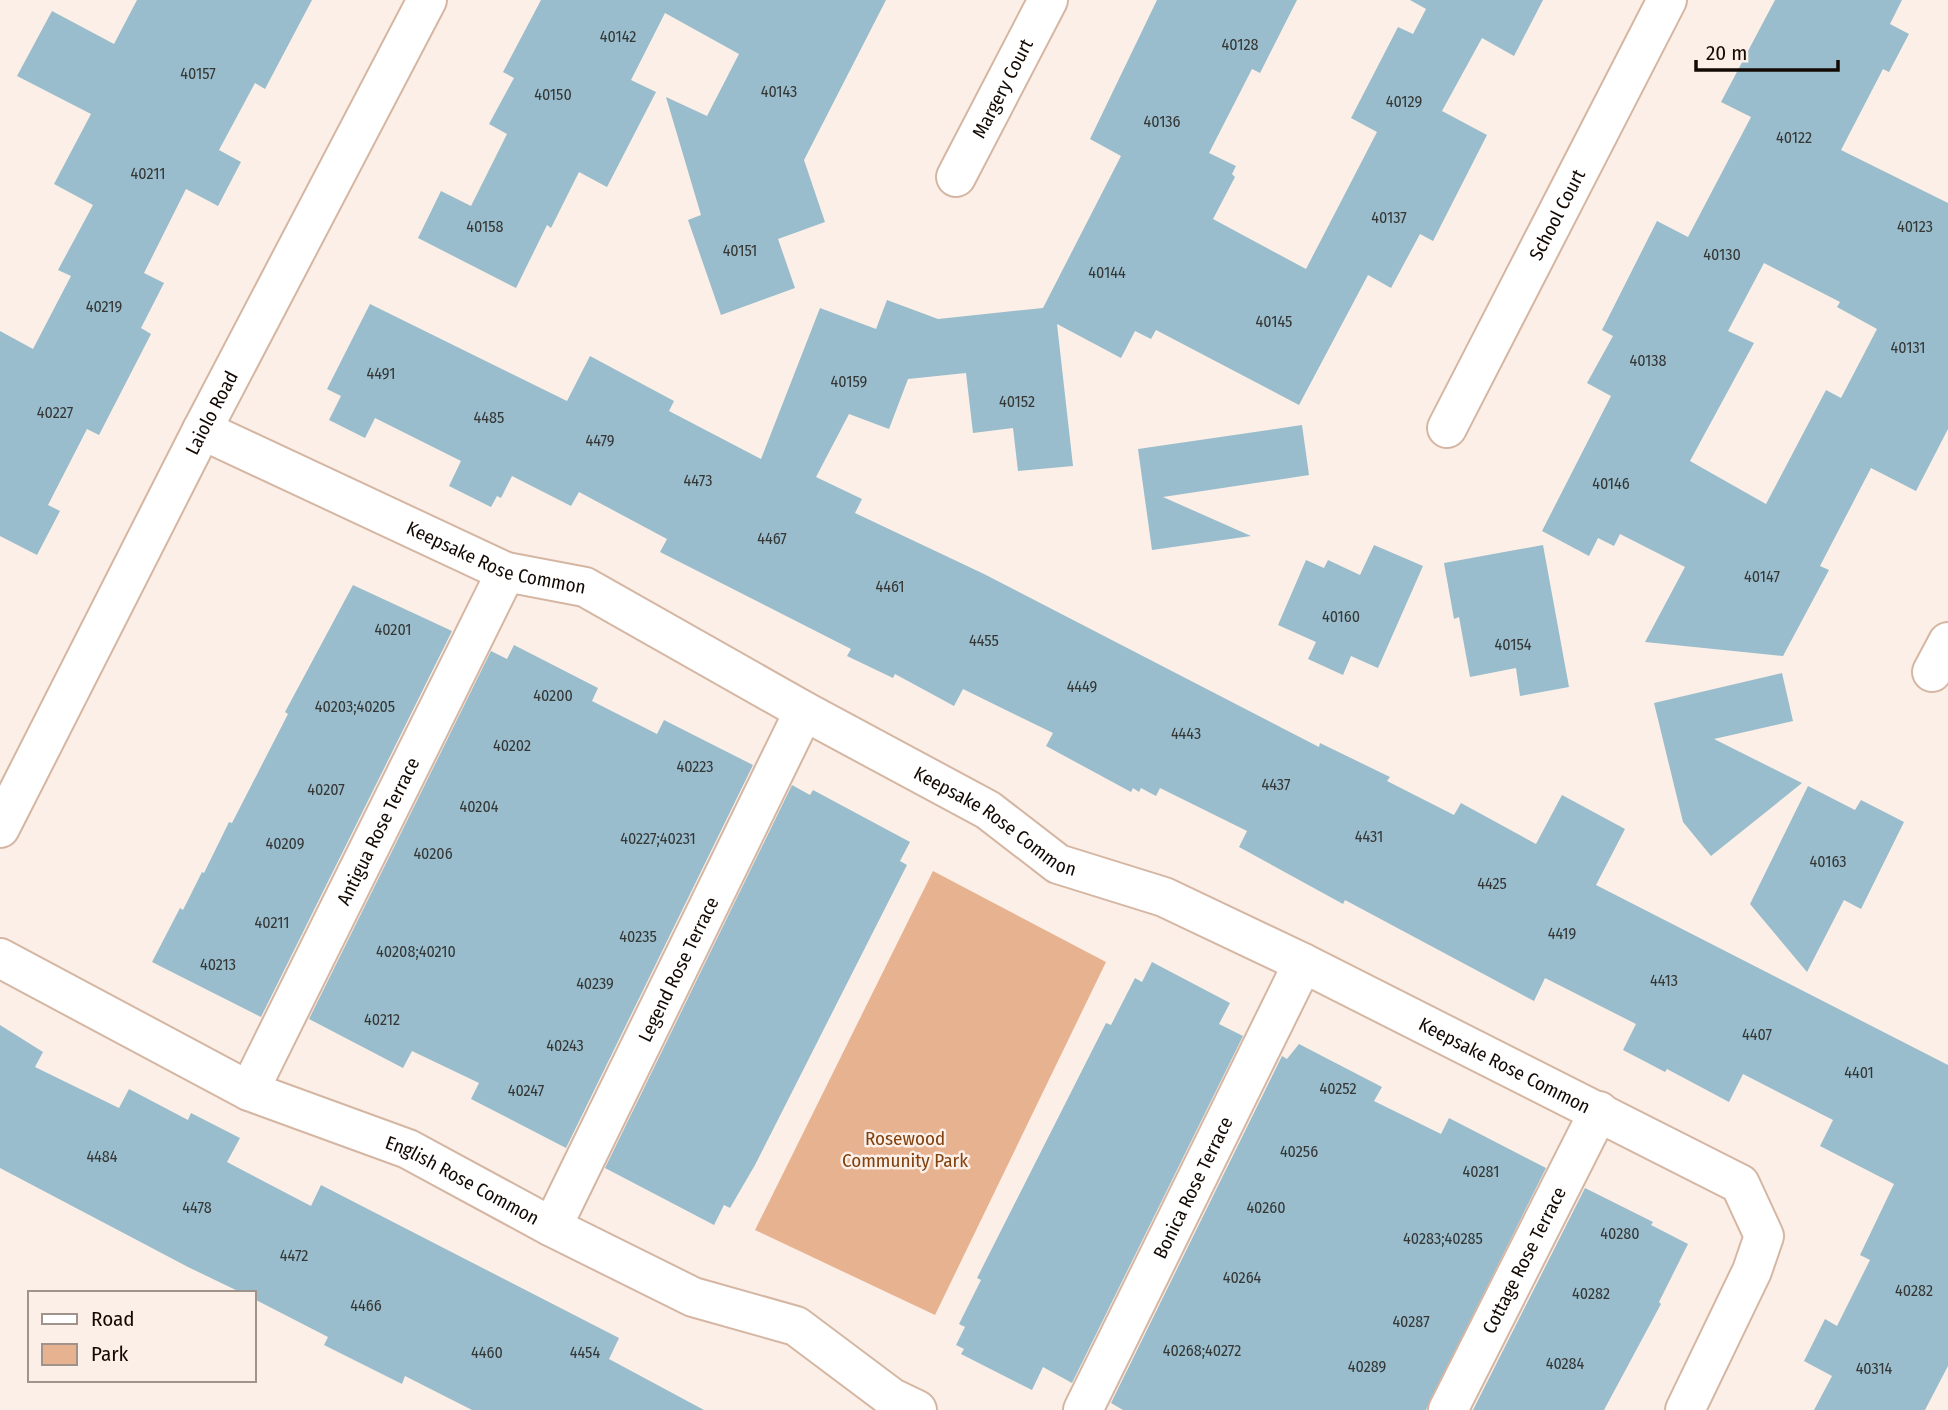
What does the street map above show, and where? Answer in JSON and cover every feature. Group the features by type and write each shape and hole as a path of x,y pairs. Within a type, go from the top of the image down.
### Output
{"street":[{"name":"Laiolo Road","path":"0,828 202,430 427,0"},
{"name":"Margery Court","path":"956,177 1048,0"},
{"name":"School Court","path":"1447,428 1667,0"},
{"name":"Keepsake Rose Common","path":"202,430 506,572 585,587 804,711 988,810 1058,864 1164,897 1303,963 1740,1184 1764,1236 1752,1270 1685,1410"},
{"name":"Antigua Rose Terrace","path":"249,1091 506,572"},
{"name":"Legend Rose Terrace","path":"552,1227 804,711"},
{"name":"English Rose Common","path":"0,958 249,1091 408,1149 552,1227 693,1297 796,1326 892,1398 917,1410"},
{"name":"Bonica Rose Terrace","path":"1083,1410 1303,963"},
{"name":"Cottage Rose Terrace","path":"1448,1410 1599,1111"}],"green space":[{"name":"Rosewood Community Park","path":"933,871 1106,962 935,1315 755,1230"}],"building":[{"path":"137,0 312,0 265,89 255,83 219,150 241,162 218,206 186,189 144,273 164,283 141,328 151,334 99,435 87,429 48,505 60,511 37,555 0,536 0,331 33,349 71,276 58,270 93,205 54,184 91,114 17,76 52,11 114,44"},
{"path":"541,0 886,0 804,160 825,222 778,239 795,288 721,315 688,220 701,215 666,97 707,116 739,54 665,13 631,80 656,92 607,187 579,172 551,228 547,225 516,288 418,238 441,191 471,206 507,134 489,124 514,78 503,72"},
{"path":"1157,0 1297,0 1260,73 1252,69 1209,153 1236,166 1232,174 1235,177 1213,219 1306,269 1377,132 1351,118 1398,27 1413,34 1426,9 1410,0 1543,0 1514,56 1482,38 1442,111 1487,135 1433,241 1420,234 1391,288 1368,275 1299,405 1156,330 1151,339 1135,331 1121,358 1057,324 1073,466 1018,471 1013,428 973,433 966,373 908,379 889,429 849,414 816,477 862,499 855,513 984,574 1319,747 1320,743 1390,777 1387,781 1454,815 1461,803 1536,844 1562,795 1625,829 1596,885 1948,1065 1948,1366 1925,1410 1814,1410 1832,1376 1804,1361 1825,1319 1837,1326 1870,1260 1860,1255 1894,1184 1820,1146 1833,1120 1743,1074 1729,1102 1667,1069 1665,1072 1623,1050 1636,1024 1545,978 1534,1001 1345,900 1343,904 1239,847 1247,831 1160,788 1156,796 1141,788 1139,792 1133,788 1131,792 1046,746 1053,733 963,689 954,706 895,674 893,678 847,656 851,649 660,552 667,539 579,492 571,506 512,476 501,498 497,496 491,507 449,486 461,461 375,418 365,438 329,420 341,396 327,389 370,304 567,401 590,356 674,401 669,411 761,459 820,308 876,329 887,300 938,319 1043,308 1121,156 1090,139"},
{"path":"1775,0 1902,0 1890,24 1909,34 1889,72 1883,69 1841,150 1948,203 1948,429 1916,491 1871,468 1820,566 1829,570 1783,656 1645,642 1685,567 1620,534 1614,546 1598,538 1589,556 1542,531 1611,396 1587,383 1613,336 1602,330 1657,221 1688,237 1751,117 1721,102","holes":["1764,263 1840,302 1837,307 1877,329 1841,398 1826,390 1766,504 1690,461 1754,343 1728,331"]},
{"path":"1302,425 1309,475 1163,497 1251,536 1152,550 1138,449"},
{"path":"1374,545 1423,566 1378,668 1351,656 1343,675 1308,659 1316,642 1278,625 1306,560 1324,568 1328,560 1360,575"},
{"path":"1543,545 1569,687 1520,696 1516,668 1470,677 1459,617 1454,619 1444,563"},
{"path":"353,585 452,631 261,1017 152,962 180,908 183,910 202,872 204,873 229,822 232,823 288,714 285,712"},
{"path":"514,645 598,688 592,701 657,734 664,720 753,765 566,1148 471,1099 479,1083 412,1051 403,1068 309,1019 491,651 507,659"},
{"path":"1782,673 1793,721 1714,739 1802,783 1711,856 1683,822 1654,703"},
{"path":"792,785 810,795 813,790 910,842 900,861 907,865 755,1165 730,1208 724,1205 714,1225 605,1168"},
{"path":"1808,786 1855,810 1861,800 1904,822 1861,909 1844,900 1807,972 1750,904"},
{"path":"1152,962 1230,1003 1219,1024 1243,1036 1072,1383 1043,1367 1032,1390 961,1354 964,1349 956,1345 965,1327 959,1324 981,1280 977,1278 1106,1023 1111,1025 1135,978 1142,982"},
{"path":"0,1025 43,1052 35,1067 119,1108 129,1089 188,1120 191,1113 240,1138 227,1162 311,1206 321,1185 619,1338 609,1359 704,1410 472,1410 405,1376 402,1384 324,1345 328,1337 256,1300 256,1291 238,1291 0,1168"},
{"path":"1299,1044 1382,1087 1374,1101 1441,1134 1449,1118 1546,1168 1426,1410 1123,1410 1111,1403 1282,1056 1287,1059"},
{"path":"1585,1188 1653,1222 1651,1225 1688,1244 1659,1302 1661,1304 1604,1410 1473,1410"}]}
